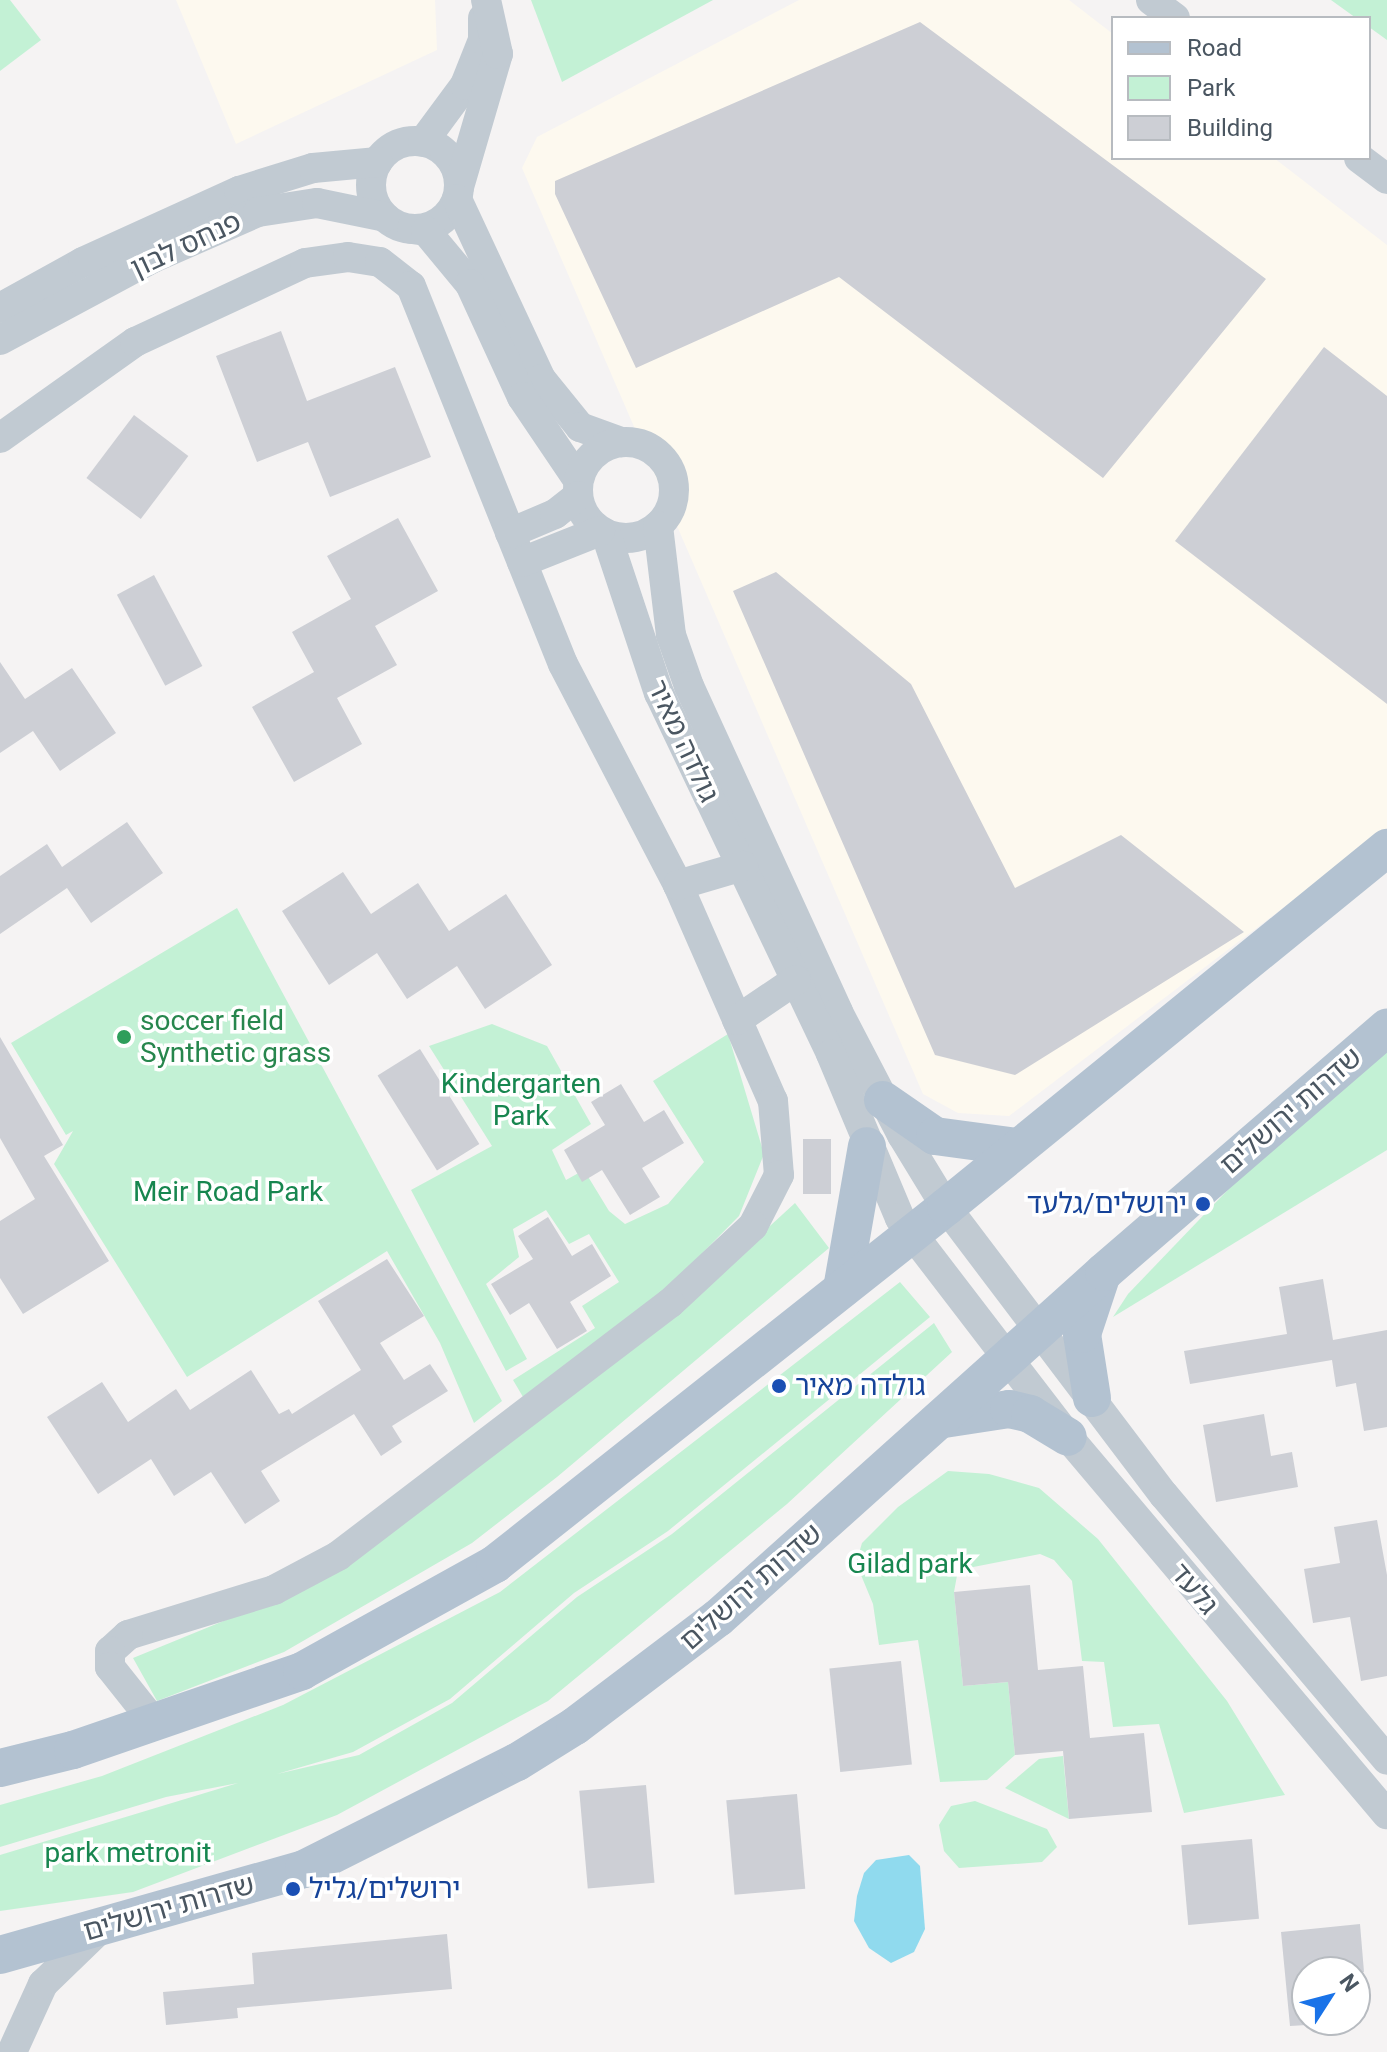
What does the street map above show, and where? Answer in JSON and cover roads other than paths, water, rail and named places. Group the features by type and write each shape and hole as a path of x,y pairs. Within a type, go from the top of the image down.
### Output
{"main road":[{"path":"0,1768 73,1750 302,1671 495,1564 946,1207 1387,848"},
{"name":"שדרות ירושלים","path":"0,1955 304,1869 517,1762 631,1687 718,1618 1039,1329 1387,1028"},
{"path":"883,1100 935,1136 1016,1147"},
{"path":"842,1289 867,1146"},
{"path":"1092,1398 1082,1334 1104,1272"},
{"path":"937,1421 969,1411 1009,1409 1030,1414 1068,1437"}],"street":[{"path":"423,142 465,85 483,40 485,0"},
{"path":"398,223 444,218 458,193 498,54 485,0"},
{"path":"1151,0 1172,16"},
{"path":"522,562 603,532 635,538 658,526 672,505 673,478 648,447 621,442 580,427 541,379 458,193 445,153 423,142 398,144 378,162 371,191 398,223 426,231 470,284 522,397 578,488 583,512 603,532"},
{"path":"1362,160 1387,179"},
{"name":"פנחס לבון","path":"0,308 83,262 239,191 301,171 378,162"},
{"name":"פנחס לבון","path":"0,340 153,258 258,212 317,203 398,223"},
{"path":"0,438 135,342 305,263 348,257 380,262 411,286 563,664 678,885 773,1101 779,1175 753,1226 585,1372 338,1556 274,1590 128,1635 110,1651 110,1667 153,1721"},
{"path":"510,533 567,508 595,452 621,442"},
{"name":"גולדה מאיר","path":"658,526 671,635 689,686 883,1100 946,1207 1039,1329"},
{"name":"גולדה מאיר","path":"603,532 659,693 796,980 867,1146 911,1233 1007,1359"},
{"path":"678,885 743,866"},
{"path":"737,1020 796,980"},
{"name":"גלעד","path":"1039,1329 1218,1562 1387,1760"},
{"name":"גלעד","path":"1007,1359 1068,1437 1387,1814"},
{"path":"0,1787 73,1750"},
{"path":"12,2052 43,1984 102,1927"},
{"path":"0,2026 3,2052"}],"water":[{"path":"909,1855 920,1866 925,1929 914,1952 891,1963 869,1948 854,1921 857,1896 864,1873 876,1860"}],"place":[{"name":"soccer field Synthetic grass","path":"124,1037"},
{"name":"ירושלים/גלעד","path":"1203,1204"},
{"name":"גולדה מאיר","path":"779,1386"},
{"name":"ירושלים/גליל","path":"293,1889"}],"park label":[{"name":"Kindergarten Park","path":"521,1100"},
{"name":"Meir Road Park","path":"228,1192"},
{"name":"Gilad park","path":"910,1564"},
{"name":"park metronit","path":"128,1853"}]}
